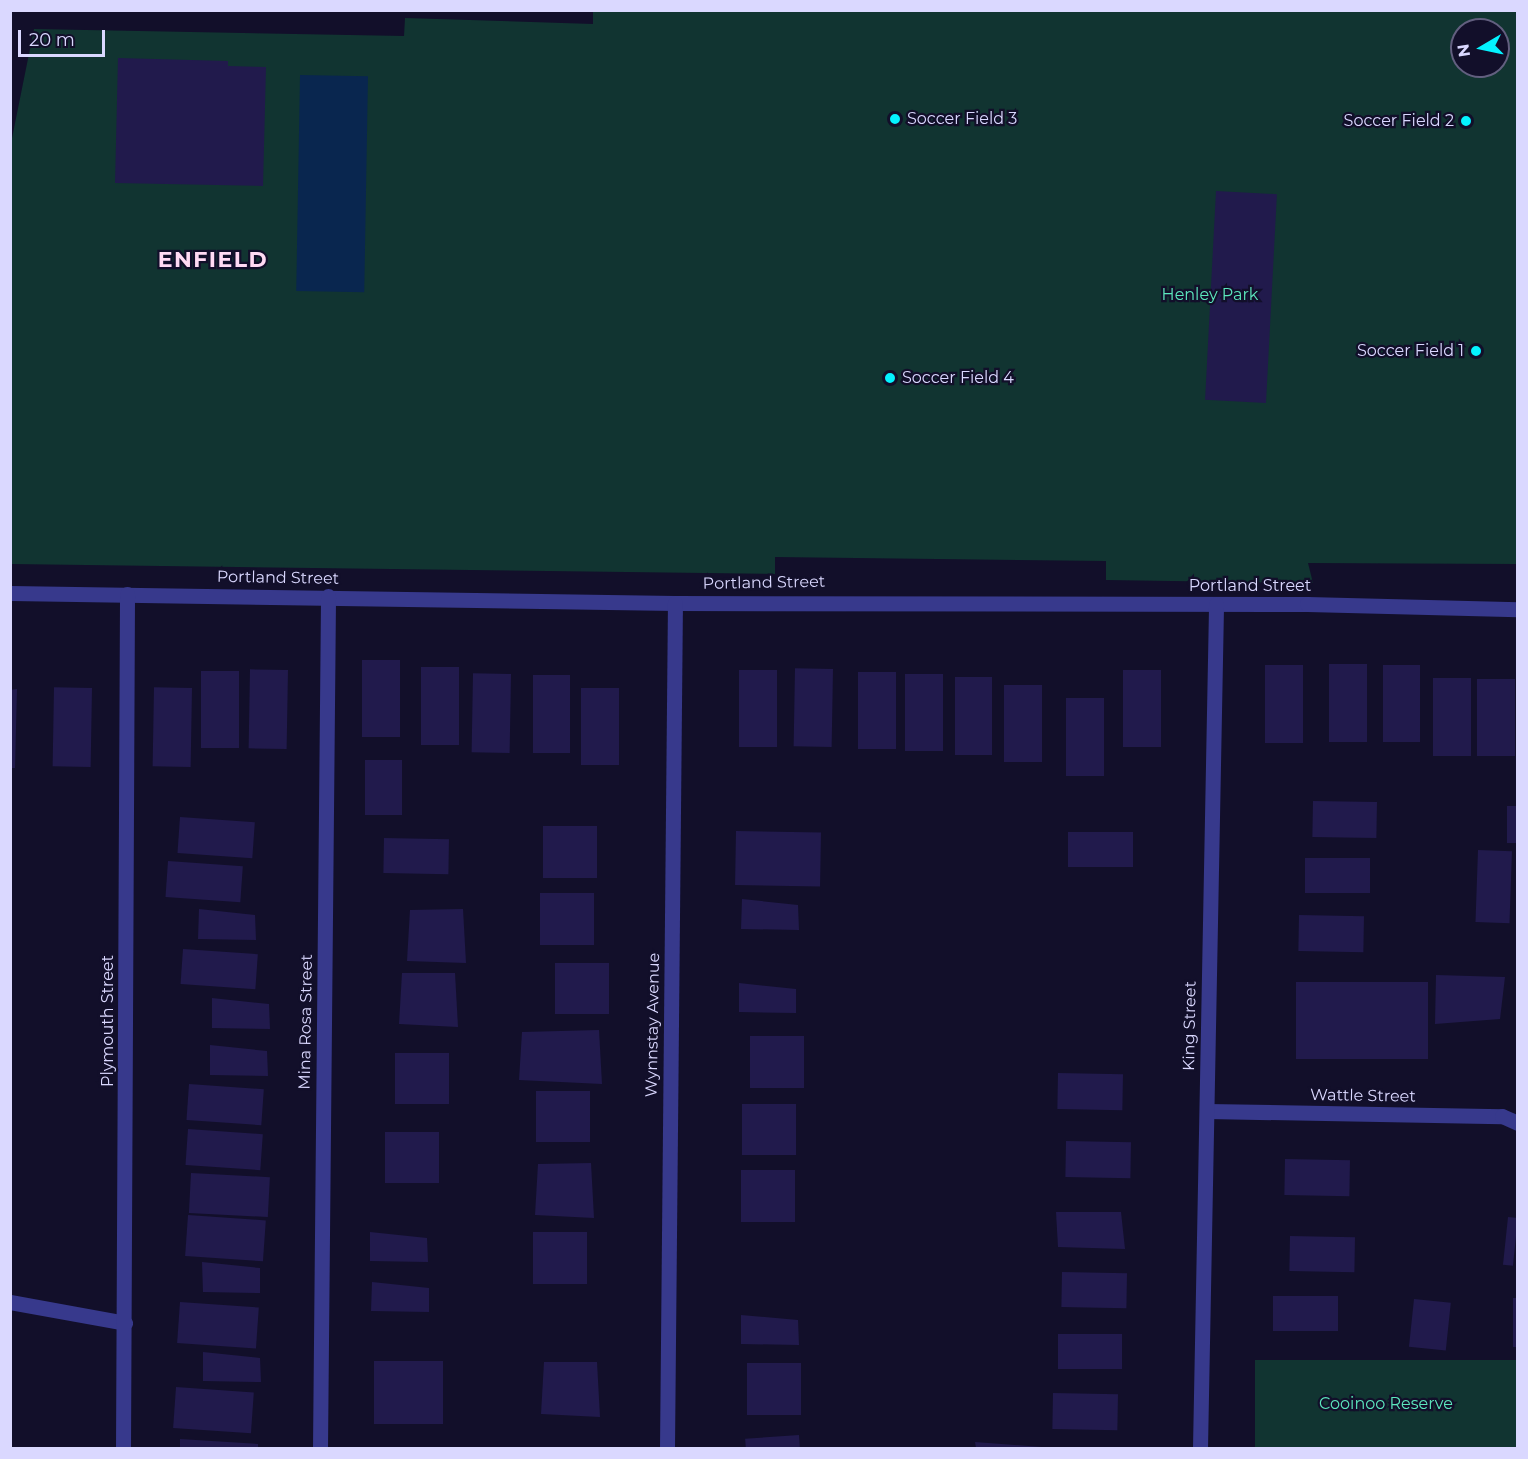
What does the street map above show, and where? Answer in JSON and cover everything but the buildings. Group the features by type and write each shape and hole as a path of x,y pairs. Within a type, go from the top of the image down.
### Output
{"street":[{"name":"Portland Street","path":"10,593 675,603 829,600 1518,609"},
{"name":"Plymouth Street","path":"123,1449 128,594"},
{"name":"Mina Rosa Street","path":"320,1449 328,596"},
{"name":"Wynnstay Avenue","path":"667,1449 675,603"},
{"name":"King Street","path":"1200,1449 1216,604"},
{"name":"Wattle Street","path":"1207,1111 1502,1116 1518,1123"},
{"path":"10,1302 125,1323"}],"green space":[{"name":"Henley Park","path":"593,10 1517,11 1517,564 1308,563 1313,583 1106,580 1106,561 775,557 775,574 11,564 10,148 34,29 404,36 405,18 593,24"},
{"name":"Cooinoo Reserve","path":"1255,1360 1517,1360 1517,1448 1255,1448"}],"water":[{"path":"300,75 368,76 364,292 296,291"}],"place":[{"name":"Soccer Field 3","path":"895,119"},
{"name":"Soccer Field 2","path":"1466,121"},
{"name":"Soccer Field 1","path":"1476,351"},
{"name":"Soccer Field 4","path":"890,378"}],"district":[{"name":"ENFIELD","path":"213,260"}]}
